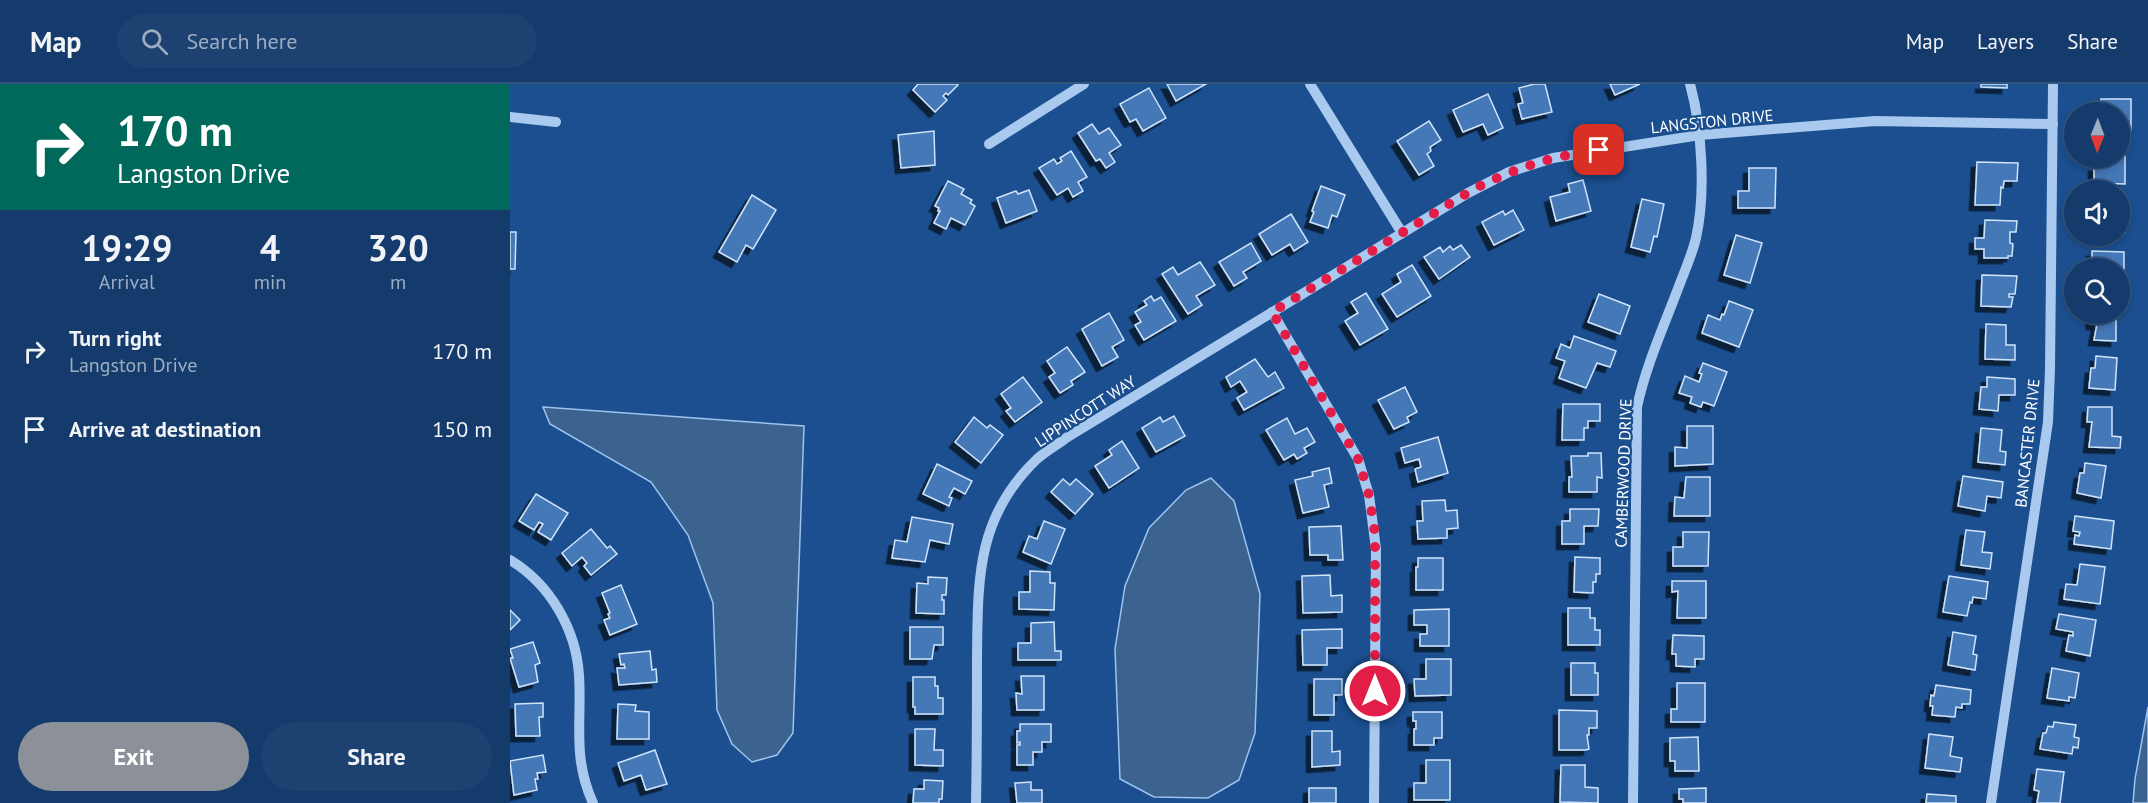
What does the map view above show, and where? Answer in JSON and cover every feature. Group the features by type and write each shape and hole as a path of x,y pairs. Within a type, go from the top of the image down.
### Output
{"street":[{"path":"989,144 1084,84"},
{"path":"1310,84 1402,233"},
{"name":"CAMBERWOOD DRIVE","path":"1633,803 1637,407 1643,381 1695,240 1698,222 1700,135 1690,84"},
{"name":"BANCASTER DRIVE","path":"1991,803 2048,422 2053,84"},
{"path":"510,117 556,122"},
{"name":"LANGSTON DRIVE","path":"1272,312 1467,193 1523,166 1568,154 1700,135 1875,121 2053,124"},
{"path":"1272,312 1358,459 1369,495 1376,557 1374,803"},
{"name":"LIPPINCOTT WAY","path":"976,803 979,578 989,535 1008,494 1027,470 1054,446 1272,312"},
{"path":"510,561 529,575 547,593 556,605 572,638 579,674 581,769 592,803"}],"water":[{"path":"543,407 804,426 793,733 777,755 752,762 732,744 717,710 713,603 688,535 651,482 550,424"},
{"path":"1211,478 1234,501 1260,594 1255,733 1239,780 1208,798 1154,797 1120,779 1115,649 1125,586 1149,528 1186,490"},
{"path":"2148,707 2148,803 2133,803 2135,779"}],"building":[{"path":"918,84 958,85 948,95 946,93 943,96 947,100 935,112 913,90"},
{"path":"1167,84 1206,84 1176,101"},
{"path":"1545,84 1552,112 1522,119 1518,104 1523,103 1519,88"},
{"path":"1610,84 1640,84 1615,95"},
{"path":"1981,84 2007,84 2007,88 1981,87"},
{"path":"1149,88 1166,118 1143,131 1136,119 1130,122 1120,104"},
{"path":"1488,94 1503,128 1488,135 1483,124 1463,132 1453,110"},
{"path":"2101,99 2131,99 2131,130 2130,102 2101,102"},
{"path":"1429,121 1441,140 1430,147 1431,151 1427,154 1434,166 1419,175 1397,141"},
{"path":"1092,124 1099,134 1109,128 1121,145 1109,153 1115,162 1106,168 1100,159 1096,161 1078,133"},
{"path":"934,131 935,165 901,168 898,135"},
{"path":"1071,151 1087,177 1078,182 1083,191 1073,197 1068,188 1057,195 1039,168 1054,159 1057,164 1062,161 1060,158"},
{"path":"1977,162 2018,163 2017,181 2004,181 2003,188 2001,187 2000,205 1975,205"},
{"path":"1749,168 1776,168 1775,208 1738,208 1738,191 1749,191"},
{"path":"2094,168 2125,168 2125,180 2094,180"},
{"path":"1583,180 1591,211 1556,221 1550,197 1570,192 1568,184"},
{"path":"948,181 964,189 961,194 972,200 970,203 975,206 965,225 951,218 946,229 934,223 940,211 935,206"},
{"path":"1321,186 1345,195 1337,217 1332,215 1328,228 1310,222"},
{"path":"1029,190 1037,211 1006,223 997,198 1016,191 1018,194"},
{"path":"752,195 776,210 753,249 746,245 737,262 719,252"},
{"path":"1642,199 1664,204 1657,237 1654,236 1650,252 1631,247"},
{"path":"1513,210 1524,230 1494,245 1482,222 1503,211 1505,215"},
{"path":"1291,214 1308,242 1294,251 1290,244 1272,255 1259,234"},
{"path":"1985,220 2017,221 2016,232 2010,232 2010,243 2013,244 2012,256 1984,258 1984,249 1975,249 1975,238 1984,238"},
{"path":"510,232 516,232 515,269 510,269"},
{"path":"1736,235 1762,243 1750,283 1724,275"},
{"path":"1251,243 1261,261 1243,272 1247,278 1234,286 1219,262"},
{"path":"1461,245 1470,257 1439,279 1424,257 1440,247 1443,252 1450,246 1453,250"},
{"path":"2092,251 2124,252 2124,258 2092,258"},
{"path":"1200,262 1215,285 1196,296 1202,305 1188,314 1162,274 1173,267 1178,275"},
{"path":"1412,265 1431,296 1397,317 1382,294 1401,282 1397,274"},
{"path":"1982,275 2017,276 2015,294 2009,294 2009,297 2013,297 2011,307 1981,306"},
{"path":"1366,293 1388,329 1360,345 1345,321 1358,313 1351,302"},
{"path":"1599,294 1630,306 1620,334 1588,322"},
{"path":"1151,296 1154,301 1161,297 1176,321 1144,340 1135,325 1141,322 1135,312 1147,305 1144,301"},
{"path":"1729,301 1753,310 1739,347 1702,333 1708,315 1720,320"},
{"path":"1109,313 1124,340 1112,347 1118,357 1102,366 1082,329"},
{"path":"1986,324 2006,325 2006,345 2015,345 2015,360 1985,359"},
{"path":"2097,324 2116,324 2116,341 2094,340"},
{"path":"1574,336 1616,351 1610,367 1597,363 1586,388 1559,378 1565,361 1556,358 1561,344 1570,348"},
{"path":"1067,347 1085,372 1071,381 1073,385 1060,393 1049,377 1055,373 1047,361"},
{"path":"2096,356 2117,358 2115,390 2089,388 2091,368 2095,368"},
{"path":"1255,359 1268,377 1275,372 1284,388 1244,410 1237,398 1247,392 1240,381 1231,387 1226,377"},
{"path":"1703,363 1727,372 1714,406 1703,402 1701,407 1690,403 1692,397 1679,393 1685,376 1699,382 1702,374 1699,373"},
{"path":"1023,377 1042,402 1015,422 1006,411 1011,408 1001,394"},
{"path":"1987,377 2015,379 2015,395 1999,395 1998,411 1979,409 1981,387 1987,387"},
{"path":"1405,387 1417,412 1407,417 1409,422 1394,429 1378,400"},
{"path":"1563,404 1600,404 1600,421 1588,421 1588,428 1584,428 1584,440 1562,440"},
{"path":"2088,407 2112,407 2112,436 2121,437 2120,448 2089,447 2092,422 2087,422"},
{"path":"1174,416 1185,436 1156,452 1142,428 1160,417 1163,422"},
{"path":"974,417 987,428 990,425 1003,435 981,463 955,442"},
{"path":"1287,418 1295,434 1307,428 1315,442 1304,448 1307,453 1297,459 1294,454 1284,460 1266,430"},
{"path":"1687,426 1713,426 1713,464 1675,466 1675,447 1687,448"},
{"path":"1981,428 2002,430 2000,451 2006,452 2005,465 1978,462"},
{"path":"1438,437 1448,473 1418,482 1415,469 1421,467 1419,459 1405,463 1401,448"},
{"path":"1122,441 1139,468 1109,488 1095,466 1112,455 1109,450"},
{"path":"1588,453 1601,453 1602,478 1597,477 1597,492 1569,492 1569,477 1572,477 1571,456 1588,456"},
{"path":"2085,463 2106,466 2101,498 2077,493 2080,473 2084,473"},
{"path":"937,464 972,481 965,494 954,488 949,497 952,498 949,506 923,494"},
{"path":"1329,468 1332,483 1324,485 1329,507 1303,513 1295,480 1313,476 1312,472"},
{"path":"1963,476 2003,482 2001,498 1987,496 1985,511 1958,506"},
{"path":"1686,477 1710,477 1710,516 1674,516 1675,497 1684,498"},
{"path":"1063,479 1070,485 1076,479 1093,494 1075,514 1051,492"},
{"path":"536,494 568,513 551,540 538,532 543,524 539,522 534,530 519,521"},
{"path":"1445,500 1446,511 1457,510 1458,528 1447,529 1447,538 1418,539 1417,521 1423,521 1422,501"},
{"path":"1570,509 1599,509 1598,526 1584,526 1584,544 1562,544 1562,521 1570,521"},
{"path":"2075,516 2114,521 2111,549 2074,544 2075,535 2079,536 2080,532 2073,531"},
{"path":"912,517 953,524 949,544 930,540 925,562 892,558 895,540 907,542"},
{"path":"1044,521 1065,529 1051,564 1023,552 1029,536 1037,539"},
{"path":"1341,526 1343,560 1328,560 1328,555 1310,555 1309,527"},
{"path":"591,529 607,548 610,546 617,554 591,575 584,566 587,563 582,557 572,566 562,553"},
{"path":"1966,530 1985,532 1982,552 1992,553 1990,569 1961,565"},
{"path":"1683,532 1709,532 1708,566 1673,566 1673,547 1683,547"},
{"path":"1575,557 1600,558 1600,574 1596,574 1596,582 1593,582 1593,593 1574,592"},
{"path":"1418,558 1443,558 1443,590 1416,590"},
{"path":"2080,564 2105,567 2100,604 2064,599 2066,584 2077,585"},
{"path":"1030,571 1050,572 1050,583 1055,583 1054,610 1019,609 1019,592 1030,592"},
{"path":"1330,575 1331,596 1342,595 1342,612 1303,613 1302,576"},
{"path":"1949,576 1988,582 1986,599 1973,597 1967,616 1943,612"},
{"path":"928,577 947,578 946,595 942,595 944,614 916,613 917,583 928,584"},
{"path":"1672,581 1706,581 1706,618 1677,618 1678,591 1672,592"},
{"path":"621,585 637,624 610,635 604,620 610,618 608,614 610,613 602,593"},
{"path":"1568,608 1590,608 1590,618 1595,618 1595,630 1600,630 1600,645 1568,645"},
{"path":"1449,609 1449,646 1420,646 1420,634 1427,634 1427,625 1414,625 1414,610"},
{"path":"510,610 520,620 510,630"},
{"path":"2059,614 2096,620 2090,656 2066,651 2069,635 2073,636 2073,632 2056,629"},
{"path":"1054,622 1055,651 1061,651 1061,660 1018,660 1018,643 1031,643 1031,623"},
{"path":"910,627 943,627 943,645 934,645 932,659 910,659"},
{"path":"1342,629 1342,648 1327,648 1327,665 1303,665 1302,630"},
{"path":"1953,632 1976,636 1973,654 1977,655 1975,670 1948,665"},
{"path":"1673,635 1704,636 1704,659 1695,659 1695,667 1676,666 1676,654 1672,654"},
{"path":"533,642 540,663 535,665 538,682 519,687 510,658 513,658 510,649"},
{"path":"650,651 652,670 656,669 657,682 619,685 617,668 625,668 624,664 621,665 619,654"},
{"path":"1426,659 1451,659 1451,695 1415,696 1414,679 1426,679"},
{"path":"1571,663 1595,663 1595,673 1598,673 1598,695 1571,695"},
{"path":"2052,668 2079,673 2075,698 2069,697 2069,701 2047,698"},
{"path":"1021,676 1044,676 1044,710 1017,710 1016,693 1022,694"},
{"path":"913,677 935,677 938,698 943,698 943,714 915,714"},
{"path":"1314,679 1342,679 1342,695 1334,695 1334,715 1314,715"},
{"path":"1677,683 1705,683 1705,722 1671,722 1671,709 1677,709"},
{"path":"1936,685 1971,690 1970,704 1962,704 1962,708 1956,707 1955,717 1932,715 1931,695 1934,696"},
{"path":"543,703 543,717 539,717 540,736 516,736 515,704"},
{"path":"618,704 636,705 635,711 649,712 649,739 617,739"},
{"path":"1559,710 1597,711 1597,728 1589,728 1589,735 1587,735 1589,749 1559,750"},
{"path":"1413,712 1442,712 1442,738 1434,738 1434,745 1414,745 1416,721 1413,721"},
{"path":"2054,722 2076,725 2074,737 2079,738 2078,748 2073,747 2072,754 2040,749 2043,733 2046,733 2048,726 2053,727"},
{"path":"1020,724 1051,724 1051,742 1042,742 1042,752 1033,752 1033,765 1017,765 1017,745 1020,745 1020,742 1017,743 1017,731 1020,731"},
{"path":"915,729 935,729 934,750 943,750 943,766 915,765"},
{"path":"1312,731 1332,731 1332,752 1340,751 1340,765 1312,767"},
{"path":"1929,734 1953,737 1950,756 1962,758 1960,772 1925,768"},
{"path":"1698,737 1699,771 1675,771 1675,761 1670,761 1670,738"},
{"path":"655,750 667,784 646,790 641,775 624,781 618,763"},
{"path":"543,755 546,772 537,773 538,779 535,779 537,790 514,795 510,761"},
{"path":"1426,760 1450,760 1450,800 1414,800 1414,783 1426,783"},
{"path":"1561,765 1585,765 1585,787 1598,788 1598,803 1560,802"},
{"path":"2037,769 2064,772 2060,803 2037,803 2039,791 2034,790"},
{"path":"924,780 943,781 942,799 939,799 939,803 913,803 914,789 924,789"},
{"path":"1031,782 1031,790 1042,790 1042,803 1017,803 1015,783"},
{"path":"1309,788 1336,788 1336,803 1309,803"},
{"path":"1706,788 1706,803 1683,803 1683,799 1679,799 1679,789"},
{"path":"1927,794 1956,796 1956,803 1926,803"}],"route":[{"path":"1375,691 1376,549 1369,495 1358,459 1272,312 1474,189 1523,166 1568,154 1599,150"}]}
